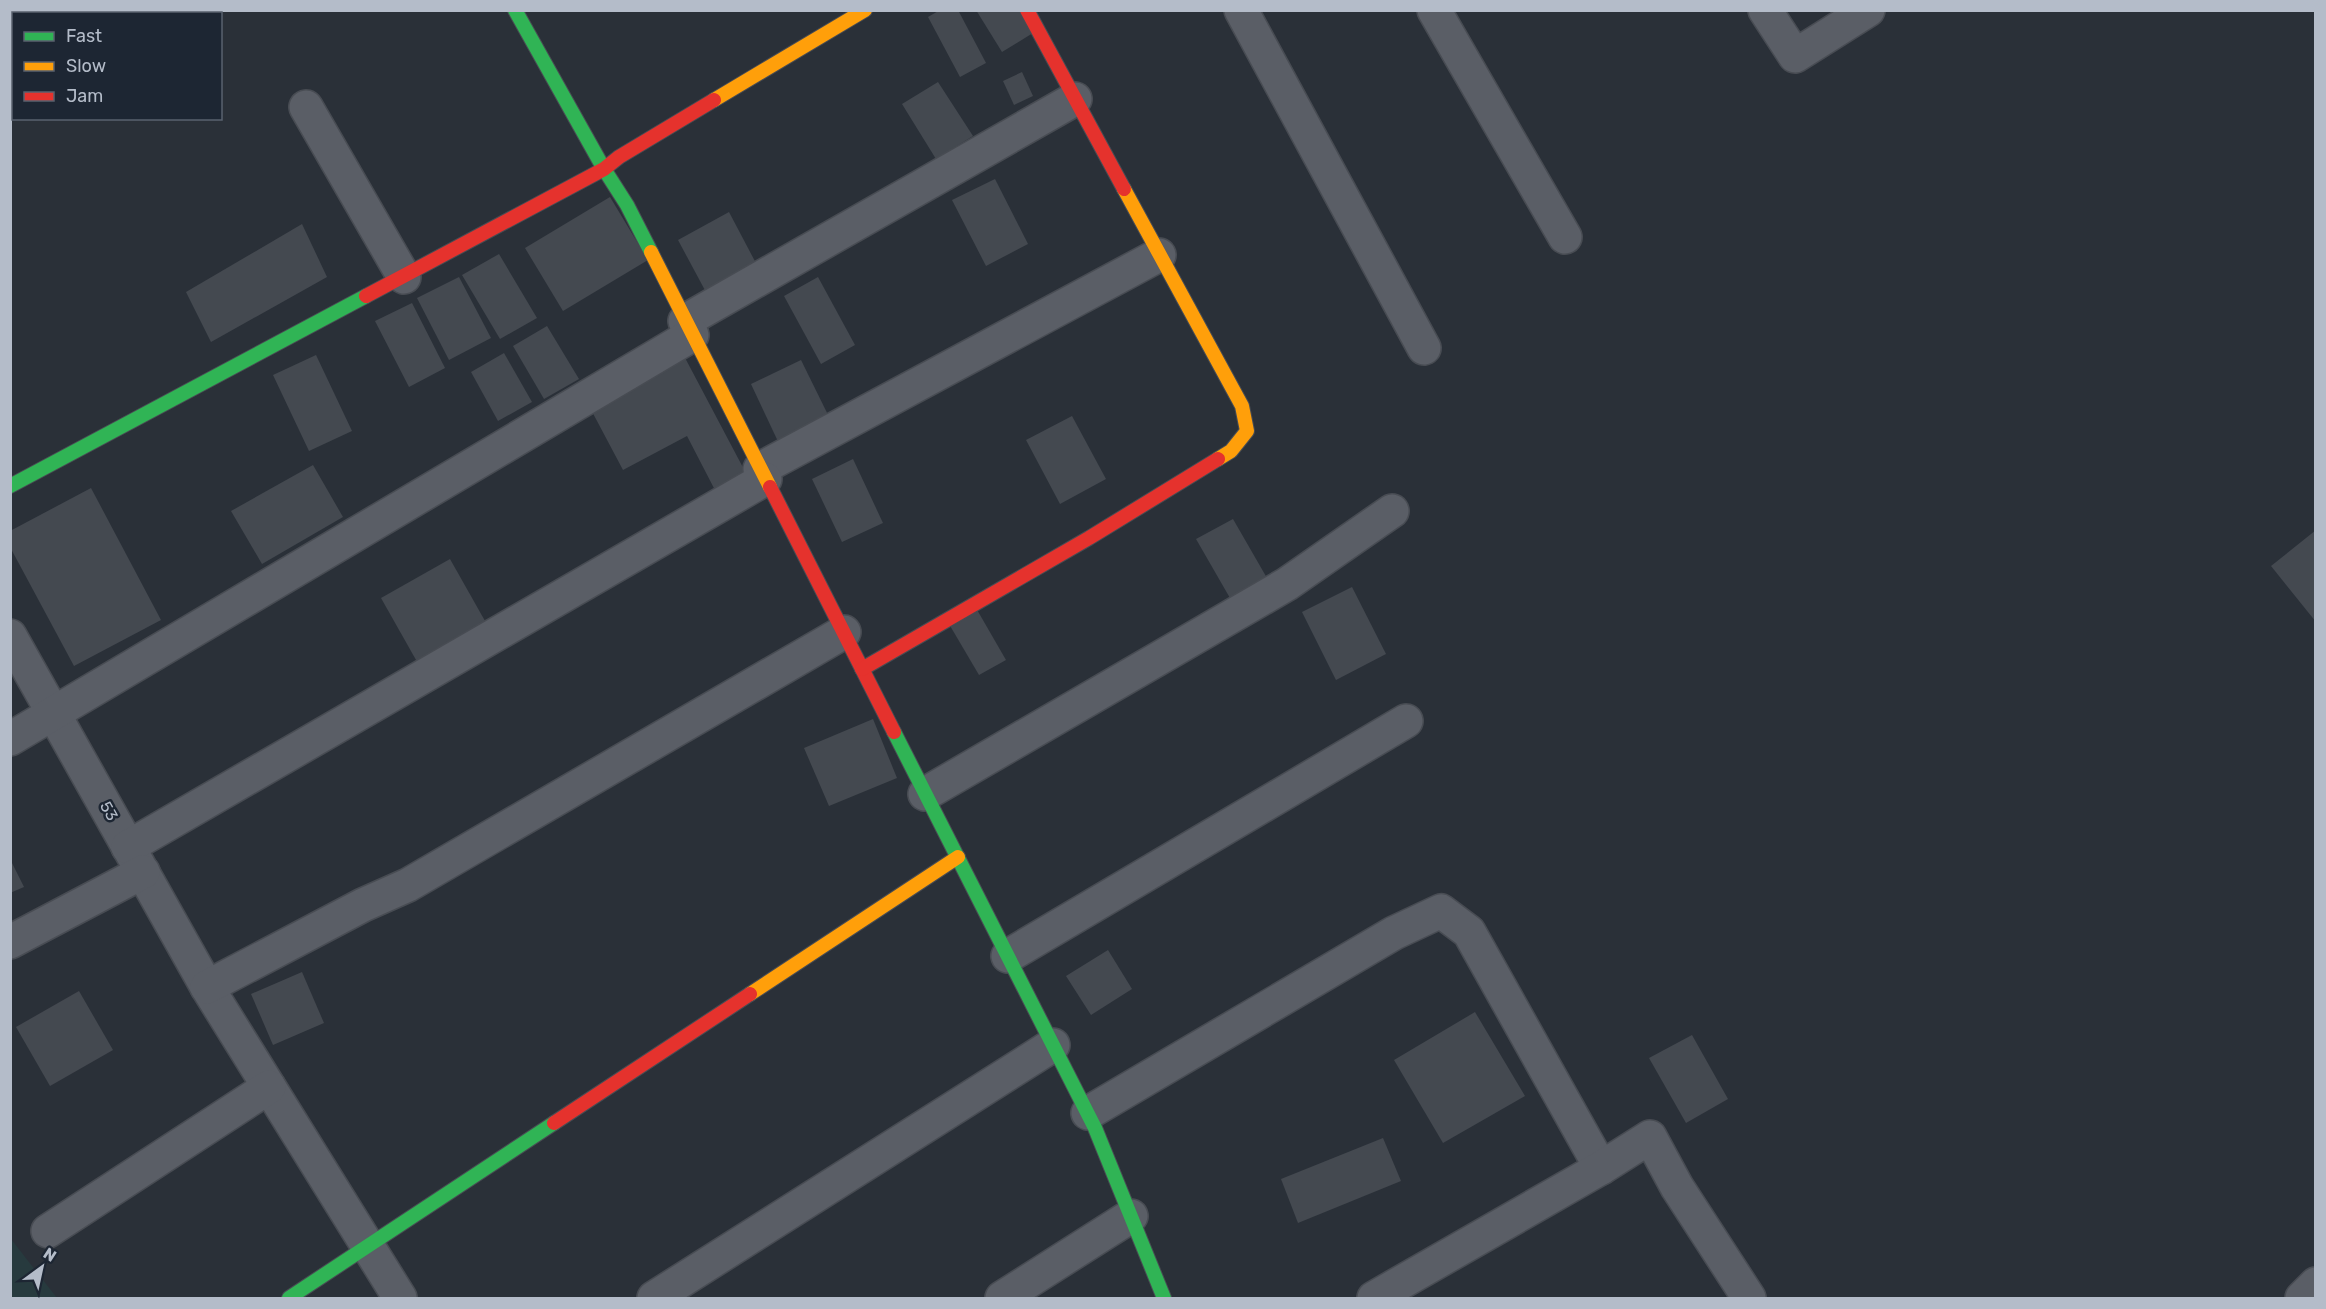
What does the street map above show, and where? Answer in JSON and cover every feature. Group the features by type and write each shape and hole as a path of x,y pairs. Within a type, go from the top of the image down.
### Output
{"street":[{"path":"10,486 603,169 619,157 864,10"},
{"path":"862,669 1089,538 1231,451 1247,430 1242,406 1027,10"},
{"path":"1241,10 1424,348"},
{"path":"1434,10 1565,237"},
{"path":"1766,10 1795,56 1868,10"},
{"path":"516,11 603,169 627,205 1088,1113 1164,1299"},
{"path":"10,739 689,328 1075,99"},
{"path":"306,107 404,277"},
{"path":"10,942 136,859 763,474 1159,255"},
{"path":"925,794 1287,584 1392,511"},
{"path":"207,987 363,905 408,885 843,632"},
{"name":"53","path":"10,636 207,987 399,1299"},
{"path":"1008,956 1406,721"},
{"path":"289,1299 958,857"},
{"path":"1088,1113 1394,933 1441,912 1469,932 1601,1168"},
{"path":"654,1299 1053,1045"},
{"path":"48,1231 269,1087"},
{"path":"1374,1299 1601,1168 1650,1137 1677,1187 1743,1296"},
{"path":"1002,1299 1131,1216"},
{"path":"2302,1299 2316,1284"}],"green space":[{"path":"11,1239 57,1298 11,1298"}],"building":[{"path":"940,10 958,10 986,63 960,77 928,17"},
{"path":"976,10 1019,10 1033,33 1002,52"},
{"path":"1022,72 1033,96 1014,105 1003,81"},
{"path":"938,82 973,136 936,159 902,104"},
{"path":"995,179 1028,244 986,266 952,200"},
{"path":"610,197 648,260 563,311 525,248"},
{"path":"729,212 758,267 707,294 678,240"},
{"path":"302,224 327,277 211,342 186,292"},
{"path":"499,254 537,318 500,339 462,275"},
{"path":"459,277 491,338 449,360 417,298"},
{"path":"818,277 855,345 821,364 784,296"},
{"path":"412,303 445,368 409,387 375,321"},
{"path":"547,326 579,379 544,399 513,346"},
{"path":"504,353 532,402 498,421 471,372"},
{"path":"683,354 748,477 717,494 687,436 623,470 588,404"},
{"path":"316,355 352,431 309,451 273,375"},
{"path":"801,360 833,425 782,450 751,384"},
{"path":"1072,416 1106,479 1060,504 1026,440"},
{"path":"853,459 883,523 842,542 812,479"},
{"path":"313,465 343,517 262,564 231,511"},
{"path":"91,488 161,620 74,666 10,547 10,531"},
{"path":"1233,519 1271,585 1234,605 1196,539"},
{"path":"2316,530 2316,622 2271,566"},
{"path":"450,559 489,628 420,667 381,598"},
{"path":"1352,587 1386,654 1336,680 1302,612"},
{"path":"976,608 1006,660 979,675 949,624"},
{"path":"873,719 897,778 829,806 804,748"},
{"path":"10,859 24,887 10,893"},
{"path":"1108,950 1132,989 1091,1015 1066,976"},
{"path":"302,972 324,1023 273,1045 251,994"},
{"path":"79,991 113,1050 50,1086 16,1027"},
{"path":"1475,1012 1525,1096 1443,1143 1394,1060"},
{"path":"1692,1035 1728,1099 1686,1123 1649,1058"},
{"path":"1383,1138 1401,1181 1298,1223 1281,1179"}],"traffic: fast":[{"path":"515,10 604,169 627,205 651,252"},
{"path":"10,486 366,296"},
{"path":"894,732 1095,1128 1164,1298"},
{"path":"289,1298 554,1123"}],"traffic: slow":[{"path":"714,100 865,10"},
{"path":"1124,189 1242,406 1247,431 1231,451 1218,459"},
{"path":"651,252 770,487"},
{"path":"750,994 958,857"}],"traffic: jam":[{"path":"1027,10 1124,189"},
{"path":"366,296 604,169 619,157 714,100"},
{"path":"862,669 1089,538 1218,459"},
{"path":"770,487 894,732"},
{"path":"554,1123 750,994"}]}
